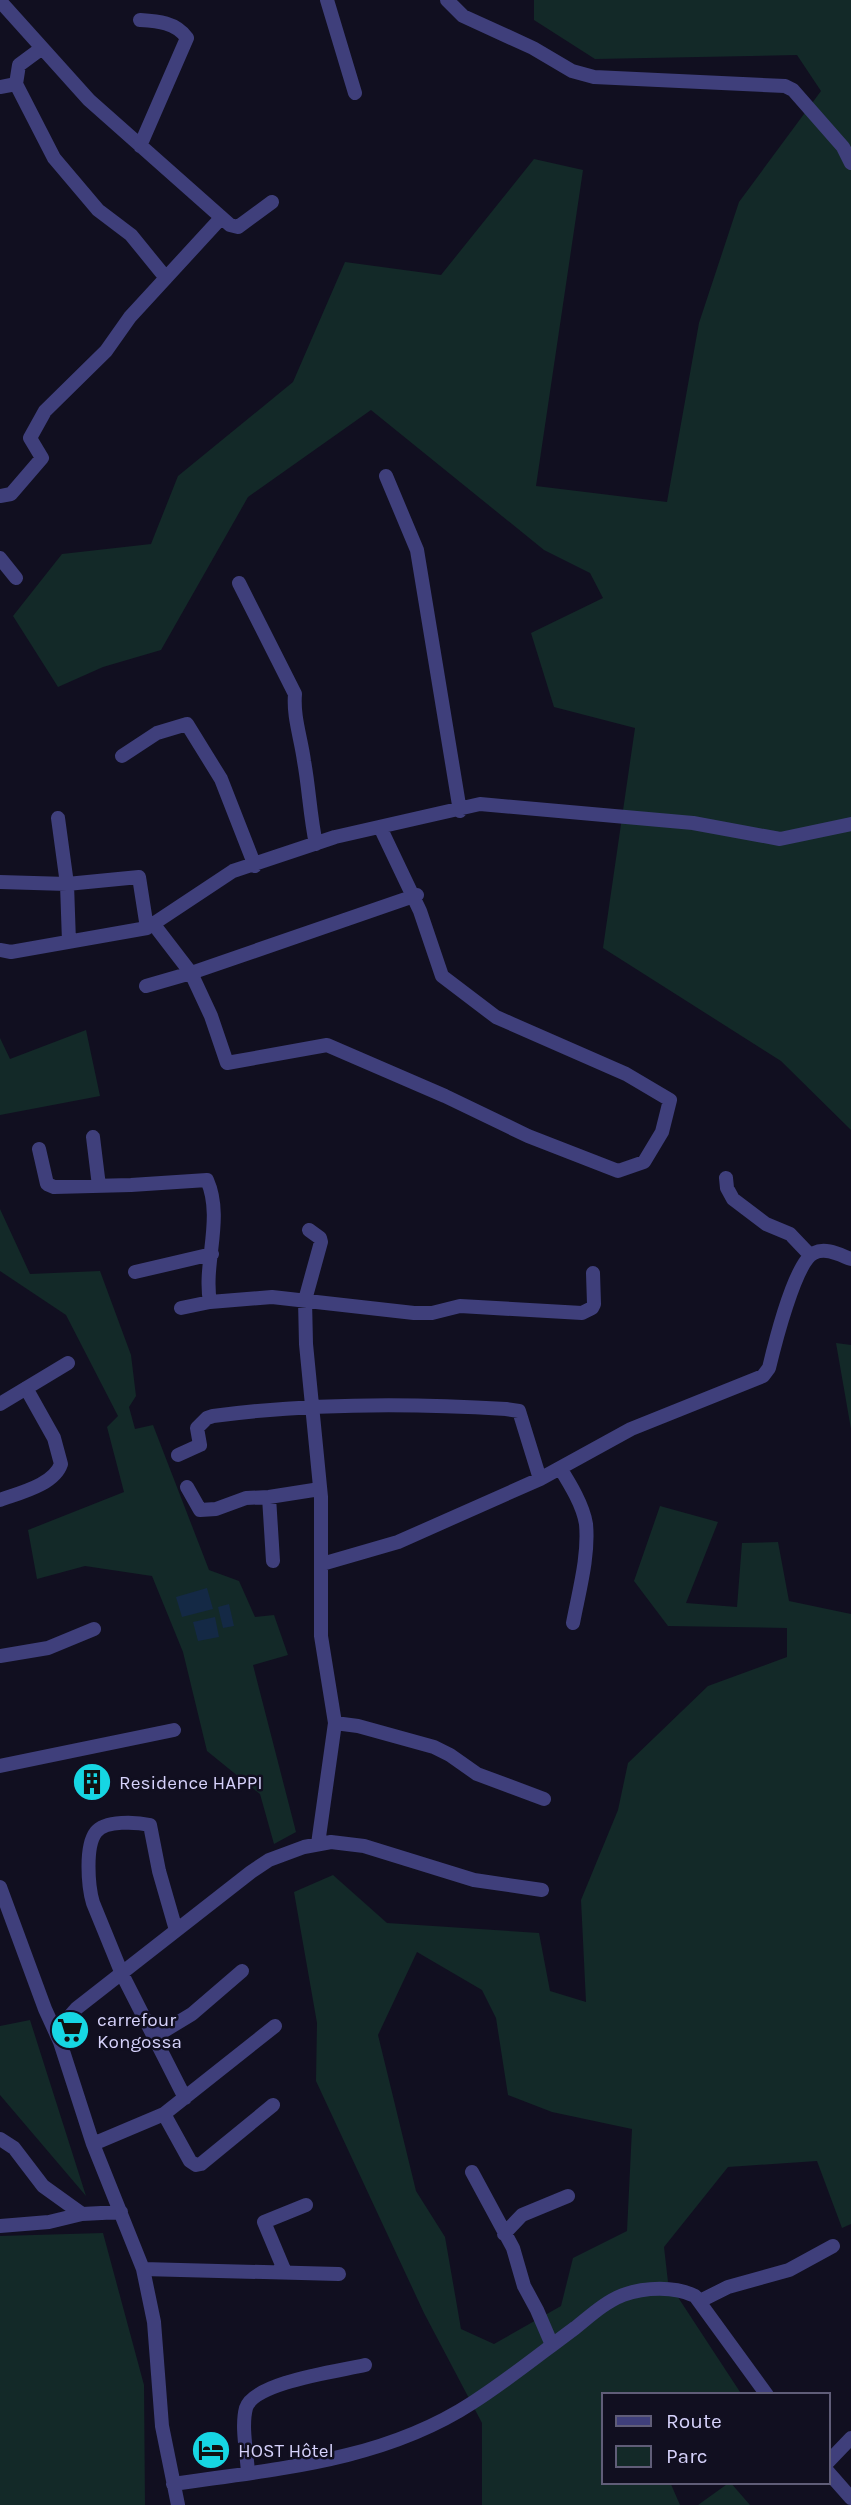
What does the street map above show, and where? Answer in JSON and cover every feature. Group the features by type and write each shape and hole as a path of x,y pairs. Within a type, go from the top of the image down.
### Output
{"street":[{"path":"327,0 355,93"},
{"path":"447,0 463,16 533,48 572,71 594,77 785,86 793,90 842,147 851,163"},
{"path":"0,1 89,100 230,225 238,227 272,202"},
{"path":"140,20 164,22 187,38 140,146"},
{"path":"42,48 19,65 16,84 54,158 98,210 131,235 166,278"},
{"path":"0,87 16,84"},
{"path":"0,496 11,494 42,458 30,438 45,411 106,351 130,317 221,218"},
{"path":"386,476 417,550 459,810"},
{"path":"0,558 16,578"},
{"path":"239,583 295,694 294,710 305,763 310,819 316,844"},
{"path":"122,756 157,733 187,724 221,779 255,865"},
{"path":"0,950 10,952 152,929 233,871 316,844 480,804 692,822 780,839 851,824"},
{"path":"58,818 67,884 69,942"},
{"path":"0,882 67,884 139,877 152,929 191,973 211,1016 227,1063 327,1045 445,1096 528,1136 618,1171 644,1162 662,1132 670,1100 626,1074 496,1017 442,976 415,896 380,827"},
{"path":"145,986 191,973 415,896"},
{"path":"93,1137 99,1186"},
{"path":"39,1149 50,1187 207,1180 213,1208 209,1302"},
{"path":"726,1178 727,1188 733,1199 766,1224 790,1234 810,1255"},
{"path":"309,1230 320,1238 321,1247 305,1300 306,1344 320,1489 323,1564 321,1636 335,1723 318,1844"},
{"path":"323,1564 398,1542 540,1479 631,1429 766,1373 785,1307 810,1255 824,1251 851,1259"},
{"path":"135,1272 212,1254"},
{"path":"181,1308 209,1302 272,1297 414,1313 432,1313 460,1306 582,1313 594,1304 593,1273"},
{"path":"0,1404 68,1363"},
{"path":"0,1500 47,1480 56,1473 61,1464 54,1438 26,1388"},
{"path":"178,1455 200,1445 197,1428 207,1418 214,1416 310,1407 388,1405 519,1411 540,1479"},
{"path":"560,1468 586,1522 583,1569 573,1623"},
{"path":"187,1486 200,1510 216,1509 238,1499 320,1489"},
{"path":"270,1497 273,1561"},
{"path":"0,1656 48,1648 93,1629"},
{"path":"335,1723 358,1726 433,1747 477,1774 544,1798"},
{"path":"0,1766 174,1730"},
{"path":"176,1930 159,1871 150,1825 109,1825 99,1828 91,1843 90,1891 122,1973 185,2098"},
{"path":"60,2042 69,2017 76,2008 269,1860 288,1851 331,1842 363,1846 474,1880 542,1889"},
{"path":"0,1886 45,2009 60,2042 93,2144 143,2269 154,2322 159,2400 178,2505"},
{"path":"154,2037 192,2014 242,1971"},
{"path":"93,2144 164,2114 275,2026"},
{"path":"164,2114 190,2161 196,2165 201,2164 273,2105"},
{"path":"0,2139 14,2148 43,2186 82,2214"},
{"path":"471,2172 513,2248 524,2286 552,2345"},
{"path":"504,2234 522,2215 568,2196"},
{"path":"285,2272 264,2222 306,2205"},
{"path":"0,2226 49,2222 82,2214 121,2213"},
{"path":"700,2301 728,2287 789,2270 833,2246"},
{"path":"143,2269 339,2274"},
{"path":"173,2484 318,2463 416,2434 472,2403 610,2302 638,2290 677,2290 689,2293 700,2301 766,2393"},
{"path":"248,2473 245,2419 247,2406 253,2397 263,2390 365,2365"},
{"path":"830,2460 851,2438"},
{"path":"830,2474 851,2498"}],"green space":[{"path":"534,0 851,0 851,1130 781,1061 603,948 635,728 554,707 531,633 603,598 590,573 544,550 371,410 248,497 161,650 103,667 58,687 13,616 62,554 151,544 178,476 293,382 345,262 441,275 534,159 583,170 536,486 667,502 699,323 739,202 821,91 797,55 595,59 534,20"},
{"path":"86,1030 100,1096 0,1115 0,1038 10,1059"},
{"path":"0,1209 30,1274 100,1271 131,1355 136,1396 129,1407 135,1429 153,1425 209,1570 239,1581 255,1617 274,1615 288,1655 253,1665 296,1832 274,1844 260,1794 207,1751 183,1652 152,1576 85,1566 37,1579 28,1530 124,1492 107,1427 118,1416 66,1315 0,1271"},
{"path":"836,1343 851,1345 851,1429"},
{"path":"660,1506 718,1522 686,1603 737,1607 742,1543 778,1542 789,1601 851,1614 851,2224 842,2228 817,2161 728,2167 664,2247 668,2282 741,2393 602,2393 602,2484 671,2484 680,2505 482,2505 482,2423 424,2313 316,2081 317,2023 294,1892 333,1875 387,1923 539,1933 550,1991 586,2002 581,1900 618,1810 628,1763 708,1686 787,1657 787,1628 668,1626 634,1581","holes":["417,1952 482,1990 496,2018 508,2095 552,2112 632,2129 627,2231 573,2258 561,2306 494,2344 461,2329 445,2237 416,2191 378,2035"]},
{"path":"30,2020 86,2196 0,2095 0,2026"},
{"path":"103,2233 144,2385 145,2505 0,2505 0,2236"},
{"path":"727,2484 732,2484 750,2505 698,2505"}],"water":[{"path":"207,1588 213,1609 182,1617 176,1597"},
{"path":"229,1604 234,1626 223,1628 218,1607"},
{"path":"215,1617 219,1637 198,1641 193,1622"}],"place":[{"name":"Residence HAPPI","path":"92,1782"},
{"name":"carrefour Kongossa","path":"70,2030"},
{"name":"HOST Hôtel","path":"211,2450"}]}
